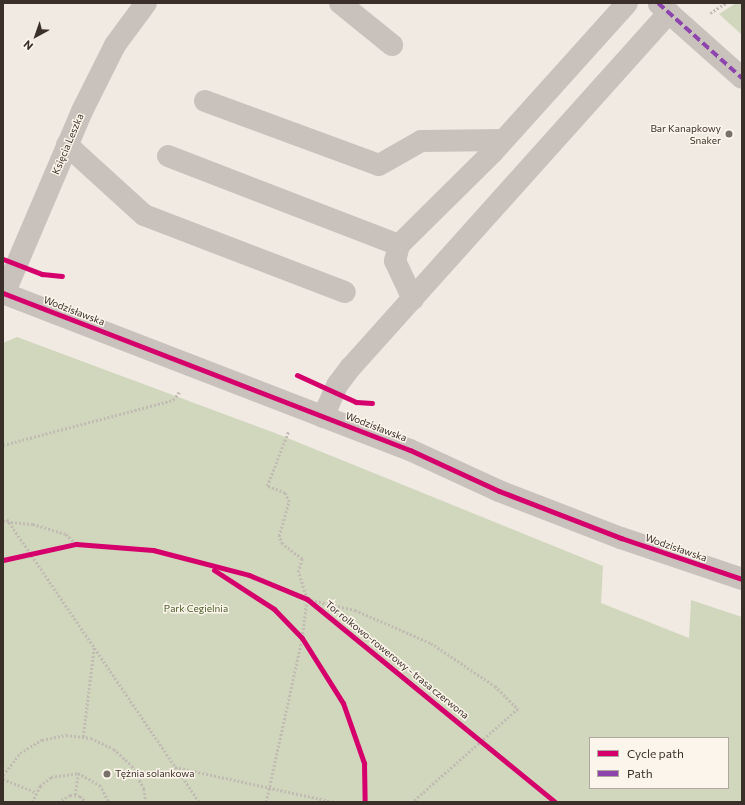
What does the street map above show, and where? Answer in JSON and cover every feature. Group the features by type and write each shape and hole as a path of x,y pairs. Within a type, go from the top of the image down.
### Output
{"street":[{"name":"Księcia Leszka","path":"4,294 67,145 115,45 146,3"},
{"path":"340,3 392,46"},
{"path":"413,299 395,261 399,245 503,140 627,3"},
{"path":"323,417 344,374 413,299 664,8 742,78"},
{"path":"205,101 379,165 421,141 503,140"},
{"path":"67,145 144,215 345,292"},
{"path":"168,156 399,245"},
{"name":"Wodzisławska","path":"4,294 410,450 499,491 742,579"}],"path":[{"path":"709,14 726,3"},
{"path":"3,445 173,400 181,391"},
{"path":"266,802 302,638 307,599 298,572 302,559 282,544 278,536 289,502 284,493 267,486 290,426"},
{"path":"7,519 173,766 199,802"},
{"path":"3,521 7,519 66,534 76,544"},
{"path":"63,546 76,544 84,545"},
{"path":"24,554 37,550"},
{"path":"307,599 355,610 431,643 495,686 518,709 413,802"},
{"path":"297,633 306,644"},
{"path":"84,737 94,648"},
{"path":"3,775 20,753 42,740 66,735 84,737 114,749 132,766 144,789 146,802"},
{"path":"477,736 488,745"},
{"path":"173,766 334,802"},
{"path":"75,795 78,773"},
{"path":"32,802 36,792 50,777 78,773 100,785 109,802"},
{"path":"3,779 36,792"},
{"path":"58,802 65,796 75,795 86,802"}],"green space":[{"path":"736,3 742,3 742,35 719,14"},
{"name":"Park Cegielnia","path":"17,337 275,433 603,566 601,603 689,638 691,600 742,617 742,802 3,802 3,343"}],"marked path":[{"path":"658,3 742,78"}],"cycle path":[{"path":"3,259 42,274 62,276"},
{"path":"3,293 410,450 499,491 621,538 742,579"},
{"path":"297,375 356,402 372,403"},
{"name":"Tor rolkowo-rowerowy - trasa czerwona","path":"3,560 76,544 153,550 249,575 307,599 555,802"},
{"path":"214,570 274,609 302,638 343,703 364,763 365,802"}],"place":[{"name":"Bar Kanapkowy Snaker","path":"729,134"},
{"name":"Tężnia solankowa","path":"107,774"}]}
